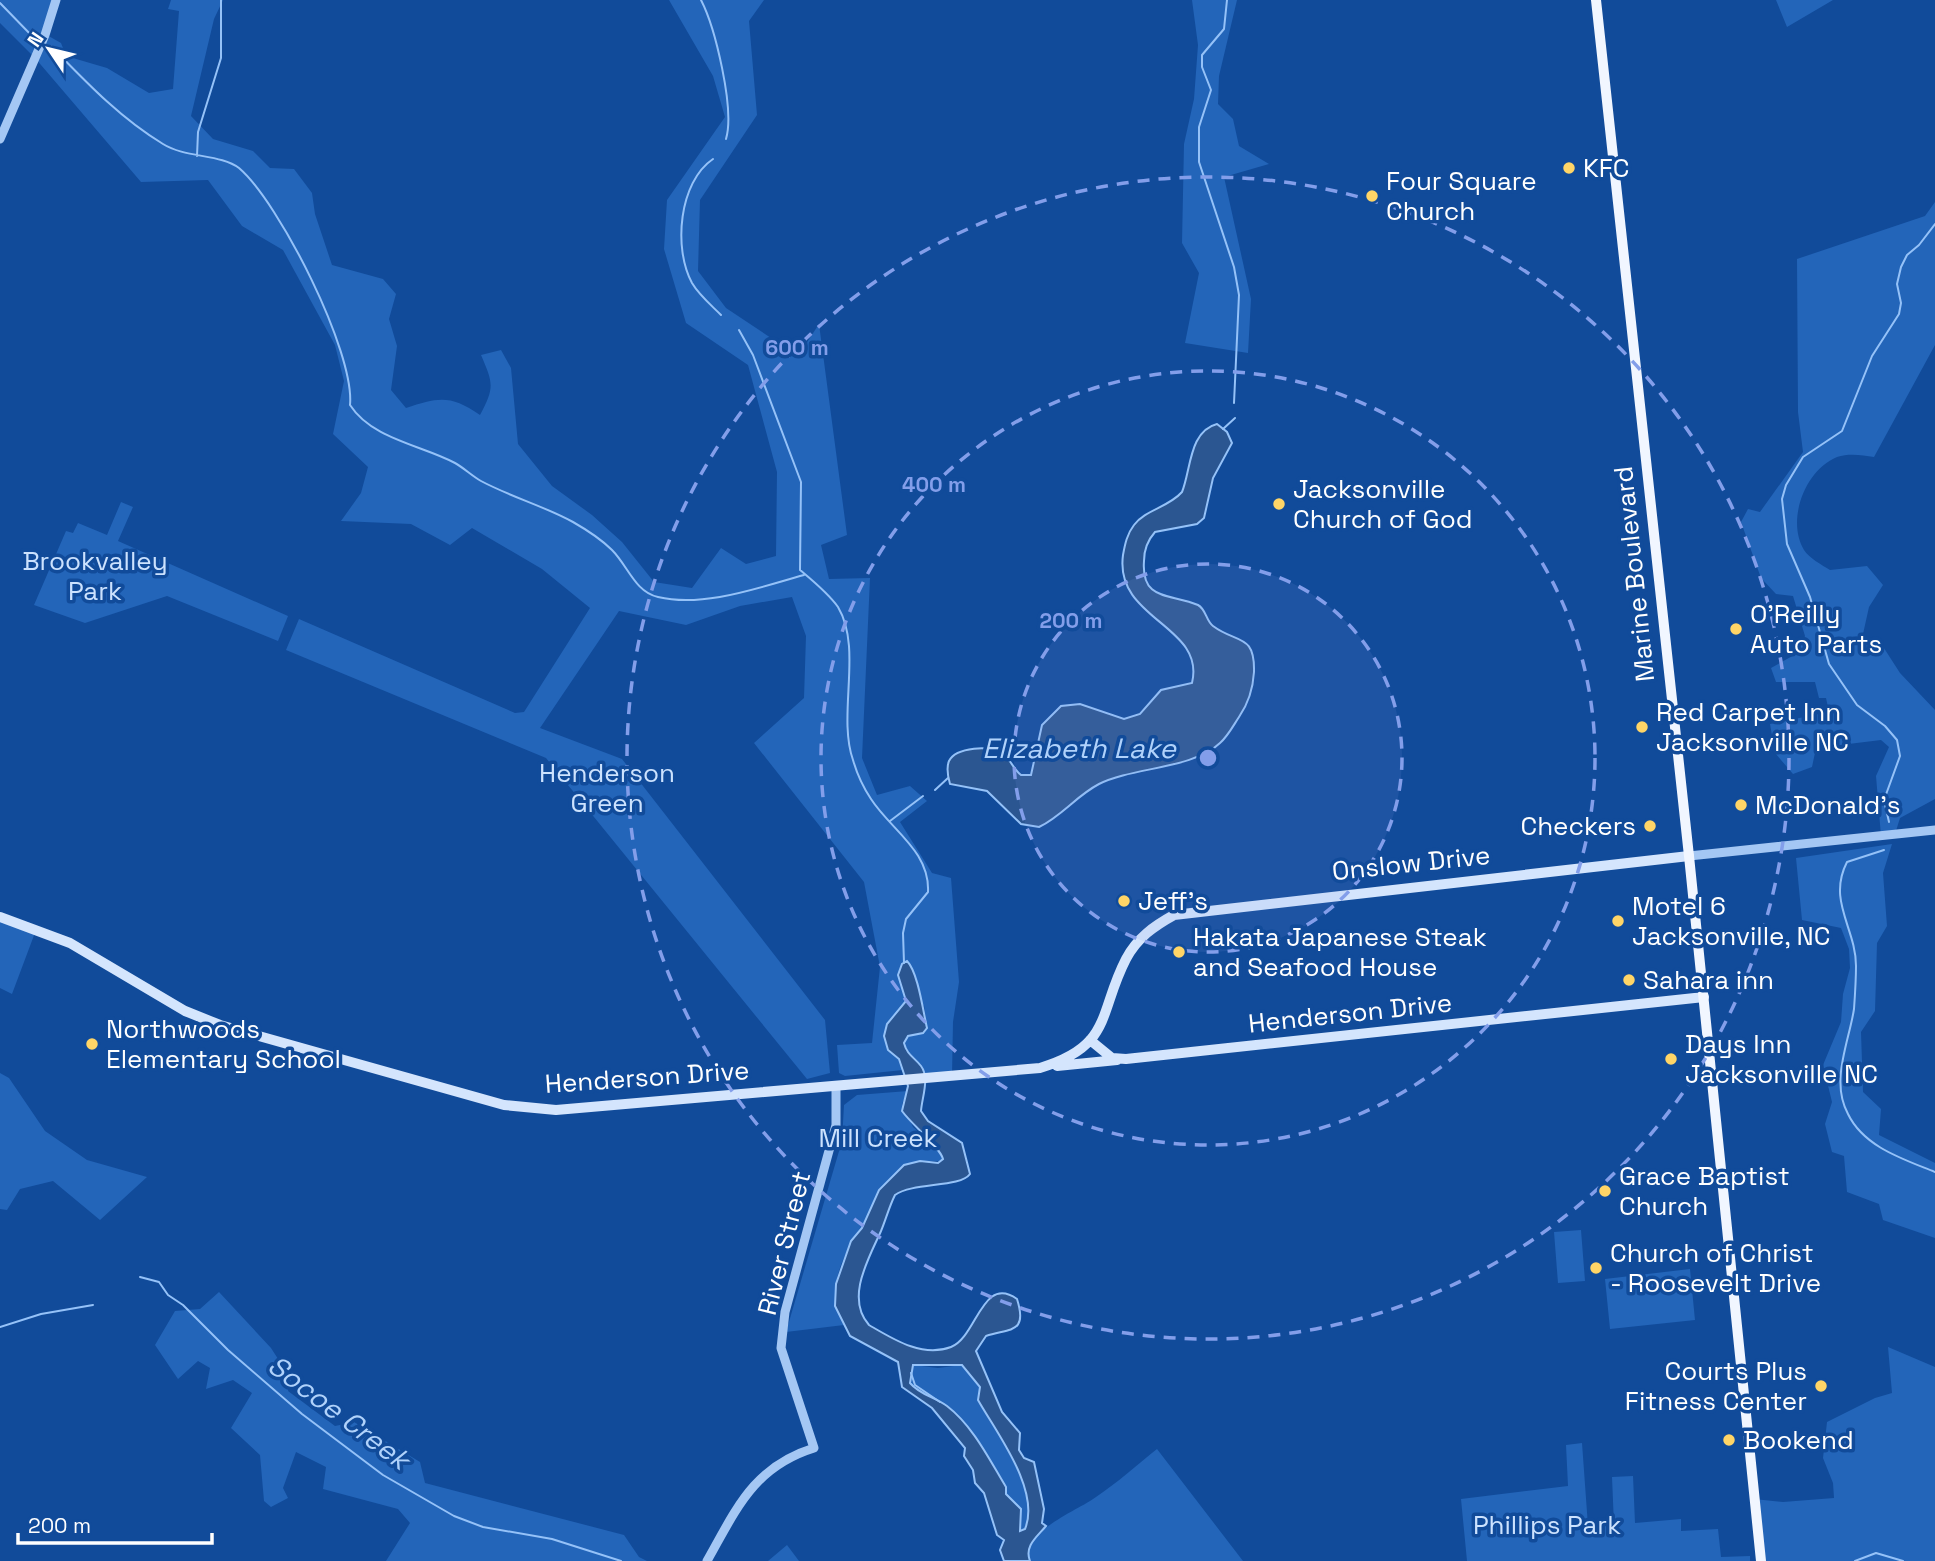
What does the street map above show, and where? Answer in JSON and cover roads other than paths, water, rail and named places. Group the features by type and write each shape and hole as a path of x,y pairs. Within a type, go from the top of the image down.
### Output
{"main road":[{"name":"Marine Boulevard","path":"1596,0 1704,997 1761,1561"},
{"name":"Onslow Drive","path":"1090,1040 1103,1023 1127,957 1153,926 1174,915 1689,856"},
{"name":"Henderson Drive","path":"0,917 70,943 185,1011 220,1025 504,1105 563,1109 1040,1068 1704,997"},
{"name":"Henderson Drive","path":"1040,1068 1059,1062 1090,1040"},
{"path":"1090,1040 1112,1058 1126,1059"}],"street":[{"path":"0,139 45,35 56,0"},
{"name":"Onslow Drive","path":"1689,856 1935,830"},
{"name":"River Street","path":"707,1561 753,1483 795,1454 814,1448 781,1348 785,1312 836,1125 836,1087"}],"water":[{"name":"Elizabeth Lake","path":"1217,424 1227,432 1232,443 1213,478 1204,518 1197,524 1155,532 1145,549 1144,574 1153,590 1198,605 1213,626 1248,645 1254,660 1251,690 1245,707 1228,734 1208,752 1194,758 1099,784 1039,827 1021,824 987,791 950,784 947,770 949,761 959,753 974,749 997,750 1005,755 1021,775 1031,775 1042,725 1061,706 1080,704 1124,719 1140,714 1161,690 1192,683 1193,664 1186,648 1132,594 1124,577 1123,555 1128,536 1139,520 1182,492 1196,443 1201,434"},
{"path":"907,961 911,966 920,992 927,1028 923,1033 908,1036 904,1043 924,1071 921,1111 928,1121 962,1143 970,1174 957,1181 913,1188 895,1195 866,1265 859,1291 859,1303 869,1325 919,1349 940,1350 960,1341 988,1301 996,1295 1005,1293 1017,1299 1020,1318 1015,1328 986,1336 976,1351 1002,1412 1020,1433 1019,1450 1024,1458 1034,1462 1044,1509 1042,1523 1046,1526 1030,1546 1030,1561 1004,1561 1000,1550 1004,1540 997,1535 984,1493 975,1483 973,1470 964,1456 965,1448 932,1408 902,1387 898,1362 850,1336 835,1306 836,1284 851,1241 862,1228 879,1190 904,1165 920,1161 938,1163 943,1159 937,1148 902,1111 908,1086 899,1059 888,1050 884,1036 887,1024 906,1001 898,975 902,964","holes":["913,1365 962,1365 980,1387 978,1400 1022,1479 1028,1514 1025,1529 1020,1531 1021,1509 1006,1494 1006,1487 973,1433 947,1406 910,1383"]}],"waterway":[{"path":"197,156 198,132 221,58 221,0"},
{"name":"Mill Creek","path":"701,0 712,29 726,89 726,139"},
{"path":"1227,0 1224,29 1202,55 1202,67 1211,90 1199,127 1199,162 1234,267 1239,295 1234,403"},
{"path":"0,3 34,38"},
{"path":"51,46 104,99 147,134 182,152 223,160 239,168 255,186 274,212 311,279 340,350 348,381 350,405 359,417 371,426 455,463 481,481 578,525 612,550 643,590 658,597 676,600 713,598 804,575"},
{"name":"Mill Creek","path":"713,159 702,169 686,199 681,234 682,252 692,283 721,315"},
{"path":"1889,822 1884,800 1900,756 1897,740 1885,726 1857,705 1829,664 1810,597 1787,544 1782,499 1786,485 1803,457 1842,431 1872,356 1899,314 1901,303 1897,284 1901,267 1907,255 1919,245 1935,224"},
{"name":"Mill Creek","path":"739,330 753,355 801,482 800,570 834,602 845,624 850,662 847,723 849,742 860,780 879,810 916,853 927,878 928,892 906,919 903,933 904,963"},
{"path":"1223,429 1235,418"},
{"path":"935,790 948,778"},
{"path":"890,821 923,796"},
{"path":"1884,850 1847,862 1842,876 1841,902 1852,939 1856,966 1854,1009 1842,1062 1843,1101 1855,1125 1874,1143 1935,1172"},
{"name":"Socoe Creek","path":"140,1277 159,1282 168,1295 183,1305 228,1350 302,1414 383,1475 454,1516 483,1527 552,1539 621,1561"},
{"name":"Socoe Creek","path":"0,1327 41,1314 93,1305"},
{"name":"Mill Creek","path":"911,1373 915,1385 940,1402"},
{"path":"1855,1561 1876,1553 1903,1561"}],"place":[{"name":"KFC","path":"1569,168"},
{"name":"Four Square Church","path":"1372,196"},
{"name":"Jacksonville Church of God","path":"1279,504"},
{"name":"O'Reilly Auto Parts","path":"1736,629"},
{"name":"Red Carpet Inn Jacksonville NC","path":"1642,727"},
{"name":"McDonald's","path":"1741,805"},
{"name":"Checkers","path":"1650,826"},
{"name":"Jeff's","path":"1124,901"},
{"name":"Motel 6 Jacksonville, NC","path":"1618,921"},
{"name":"Hakata Japanese Steak and Seafood House","path":"1179,952"},
{"name":"Sahara inn","path":"1629,980"},
{"name":"Northwoods Elementary School","path":"92,1044"},
{"name":"Days Inn Jacksonville NC","path":"1671,1059"},
{"name":"Grace Baptist Church","path":"1605,1191"},
{"name":"Church of Christ - Roosevelt Drive","path":"1596,1268"},
{"name":"Courts Plus Fitness Center","path":"1821,1386"},
{"name":"Bookend","path":"1729,1440"}],"park label":[{"name":"Brookvalley Park","path":"95,576"},
{"name":"Henderson Green","path":"607,788"},
{"name":"Phillips Park","path":"1547,1525"}]}
